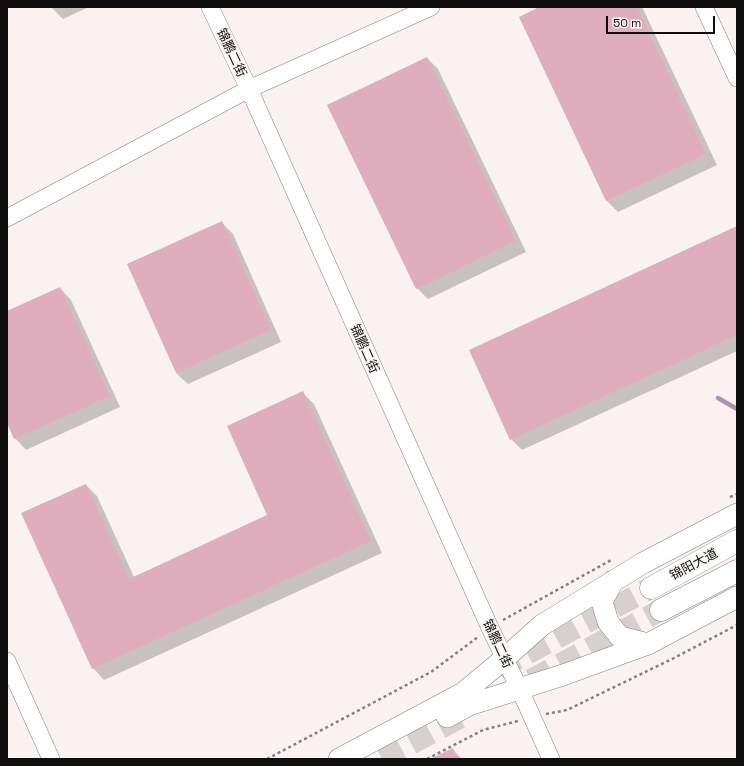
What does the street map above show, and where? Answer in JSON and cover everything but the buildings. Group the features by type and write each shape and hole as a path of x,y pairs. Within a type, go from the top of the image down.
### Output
{"highway":[{"name":"锦阳大道","path":"651,588 737,542"},
{"name":"锦阳大道","path":"661,610 737,571"}],"main road":[{"path":"339,759 463,693 542,625 644,563 737,514"},
{"path":"613,582 602,602 608,622 620,637 648,644"},
{"path":"367,759 468,705 520,690 648,644 737,597"}],"street":[{"name":"锦鹏二街","path":"210,7 249,89 504,659 520,690 551,759"},
{"path":"7,218 249,89 431,7"},
{"path":"704,7 737,78"},
{"path":"7,661 51,759"}],"path":[{"path":"427,759 483,730 532,717 567,710 674,658 737,625"}],"waterway":[{"path":"718,398 737,409"}],"tunnel":[{"path":"498,669 651,588"},
{"path":"531,680 661,610"},
{"path":"382,759 469,713"}]}
